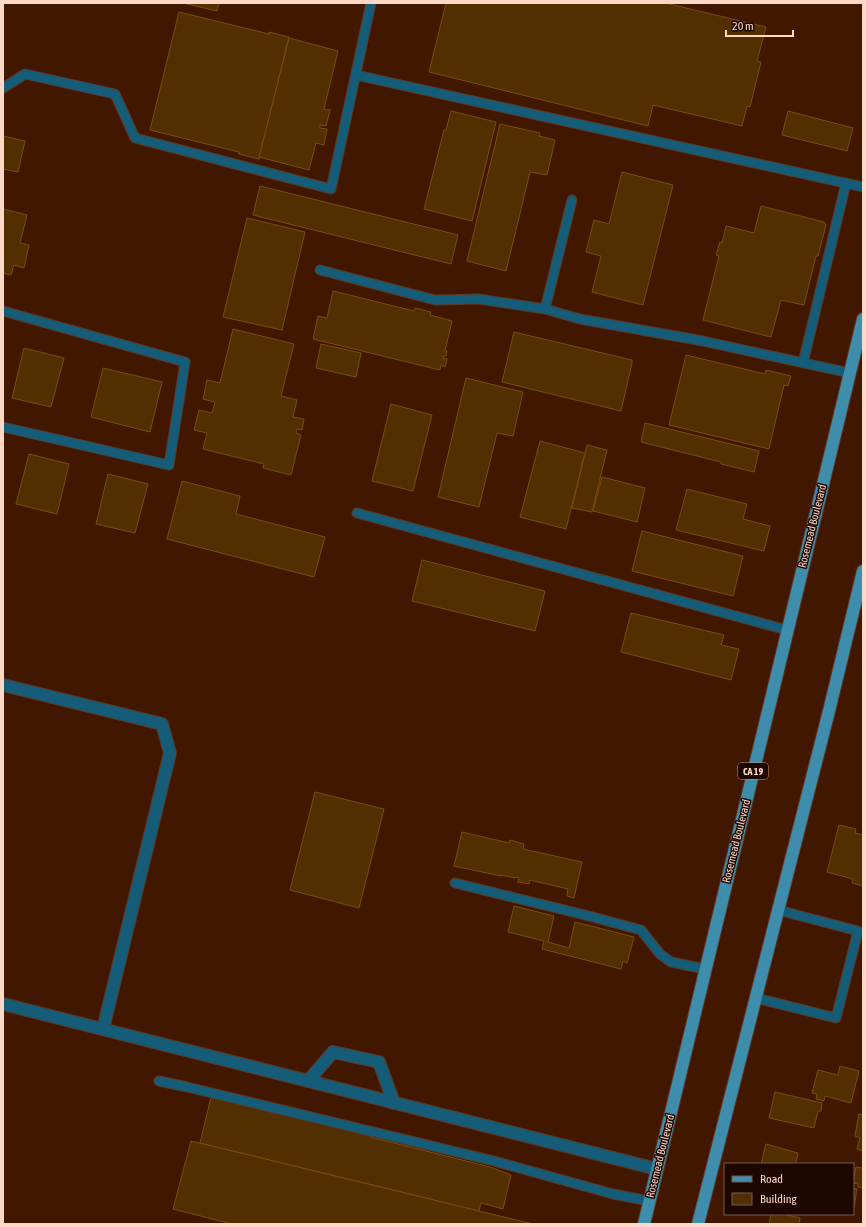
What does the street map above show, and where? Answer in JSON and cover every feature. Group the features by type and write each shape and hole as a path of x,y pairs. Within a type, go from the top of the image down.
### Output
{"main road":[{"name":"Rosemead Boulevard","path":"644,1224 863,319"},
{"path":"698,1224 829,711 863,571"}],"street":[{"path":"3,685 162,724 170,753 103,1029"},
{"path":"3,1004 657,1169"},
{"path":"308,1081 333,1052 379,1062 394,1103"}],"lane":[{"path":"3,88 25,74 115,94 135,138 331,189 371,3"},
{"path":"356,75 863,188"},
{"path":"803,363 846,183"},
{"path":"545,309 572,200"},
{"path":"320,270 435,300 479,299 545,309 580,319 703,341 850,373"},
{"path":"3,312 185,362 169,465 3,427"},
{"path":"357,513 787,630"},
{"path":"454,883 641,930 660,954 671,962 705,969"},
{"path":"756,998 836,1018 844,989 858,931 778,910"},
{"path":"159,1081 194,1088 487,1159 613,1194 649,1201"}],"building":[{"path":"183,3 219,3 217,11"},
{"path":"446,3 665,3 766,27 757,61 761,62 750,107 747,106 742,126 653,105 648,126 429,72"},
{"path":"179,12 269,34 269,32 289,37 259,159 239,154 239,152 150,130"},
{"path":"289,38 338,51 324,109 330,110 326,126 320,125 320,128 327,129 324,145 316,143 309,170 259,157"},
{"path":"451,111 496,122 472,221 424,209 444,130 446,130"},
{"path":"788,111 853,128 847,151 782,135"},
{"path":"500,124 540,133 539,136 555,140 547,175 530,172 506,271 467,261"},
{"path":"3,136 25,141 18,172 3,169"},
{"path":"622,172 673,185 643,305 592,292 601,256 586,252 594,220 609,224"},
{"path":"260,186 458,235 451,264 253,215"},
{"path":"761,206 824,222 826,225 818,256 816,256 804,305 781,300 771,337 703,320 719,256 716,255 720,242 722,243 726,226 754,233"},
{"path":"3,209 27,215 20,243 29,245 24,268 14,265 11,275 3,273"},
{"path":"247,218 305,232 282,330 223,317"},
{"path":"333,291 414,311 415,308 431,312 430,315 452,321 445,351 447,351 446,356 443,356 443,358 447,359 445,367 441,365 440,370 313,339 318,316 327,318"},
{"path":"233,329 294,344 281,396 297,400 293,417 304,419 302,430 297,429 296,433 301,435 291,475 263,468 264,464 203,449 207,433 194,430 199,410 212,413 215,402 203,399 207,380 220,383"},
{"path":"514,332 632,360 621,411 502,382"},
{"path":"321,344 361,353 356,377 316,368"},
{"path":"24,348 64,358 51,407 12,398"},
{"path":"686,355 765,374 766,370 791,376 788,386 784,385 769,449 669,425"},
{"path":"103,368 162,382 150,432 91,417"},
{"path":"466,378 523,392 513,436 497,433 479,507 438,497"},
{"path":"391,404 432,415 413,491 372,481"},
{"path":"645,423 759,451 754,472 641,442"},
{"path":"540,441 585,453 566,529 520,517"},
{"path":"587,445 607,450 592,512 572,508"},
{"path":"29,454 69,464 57,514 16,504"},
{"path":"108,474 148,484 135,533 96,524"},
{"path":"602,477 645,488 637,522 593,511"},
{"path":"182,481 240,496 236,514 325,537 314,577 167,539"},
{"path":"687,489 747,504 743,519 770,526 764,551 676,530"},
{"path":"642,531 743,556 733,596 632,571"},
{"path":"422,560 545,591 535,631 412,601"},
{"path":"631,613 724,635 721,645 739,649 731,680 621,652"},
{"path":"315,792 384,809 359,908 290,890"},
{"path":"839,825 856,829 855,833 863,835 863,886 852,883 853,879 827,872"},
{"path":"462,832 509,843 510,840 524,844 523,849 582,862 574,898 567,896 568,889 530,880 529,884 518,882 519,878 516,877 501,876 454,866"},
{"path":"514,906 554,916 548,942 569,948 575,922 634,937 627,963 623,961 621,969 542,949 544,941 508,932"},
{"path":"840,1066 859,1071 851,1103 825,1096 824,1101 816,1099 817,1094 812,1093 818,1070 838,1075"},
{"path":"775,1092 822,1103 821,1111 818,1111 814,1128 769,1118"},
{"path":"211,1097 370,1135 370,1137 490,1167 511,1175 503,1209 481,1203 479,1211 200,1143"},
{"path":"859,1114 863,1115 863,1151 857,1149 860,1138 855,1136"},
{"path":"191,1141 533,1224 232,1224 173,1209"},
{"path":"766,1144 798,1153 796,1163 761,1163"},
{"path":"863,1165 863,1188 858,1187 858,1184 854,1183 856,1167 862,1168"},
{"path":"854,1188 857,1189 854,1207"},
{"path":"771,1215 787,1215 800,1218 799,1224 769,1224"}]}
